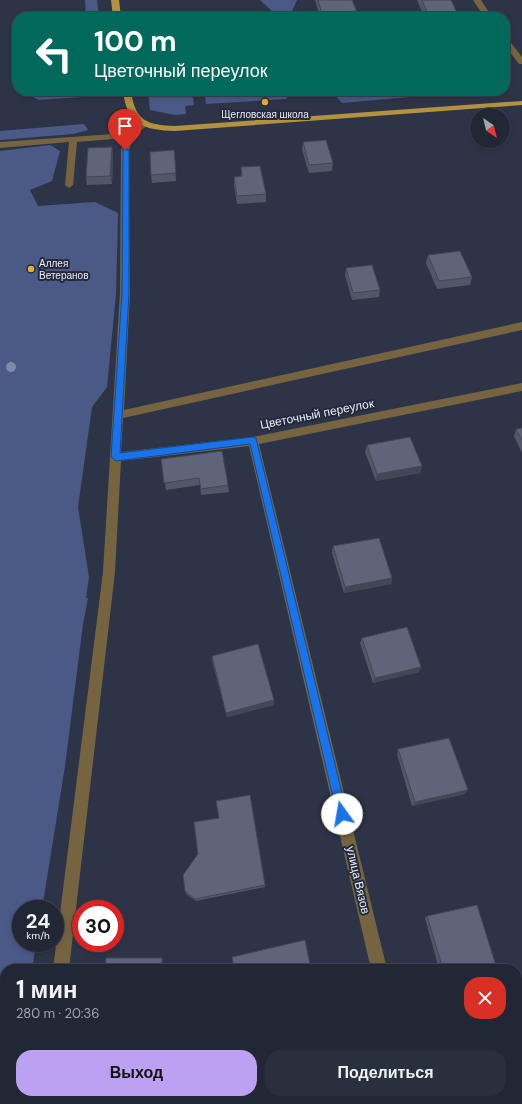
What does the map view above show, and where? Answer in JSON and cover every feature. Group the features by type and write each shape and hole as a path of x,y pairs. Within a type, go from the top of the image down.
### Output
{"main road":[{"path":"115,0 116,12"},
{"path":"128,96 129,105 134,116 145,124 164,128 190,129 522,103"}],"street":[{"path":"477,0 485,12"},
{"path":"510,47 522,62"},
{"path":"0,145 130,135 145,124"},
{"path":"62,964 109,572 126,293 125,150 130,135"},
{"path":"69,185 73,139"},
{"path":"118,415 522,326"},
{"name":"Цветочный переулок","path":"116,457 253,441 522,387"},
{"name":"улица Вязов","path":"253,441 378,964"}],"shaded area":[{"path":"85,0 97,0 98,12 86,12"},
{"path":"260,0 297,0 292,11 273,12"},
{"path":"31,96 97,96 39,100"},
{"path":"149,96 193,96 194,105 185,106 186,114 175,115 150,110"},
{"path":"205,96 286,96 287,99 206,104"},
{"path":"336,96 410,96 410,97 342,103"},
{"path":"84,124 88,130 73,134 0,140 0,131"},
{"path":"50,145 60,151 52,181 30,190 38,206 95,202 118,213 116,294 107,387 92,407 78,507 89,577 86,598 88,598 83,624 65,766 43,900 12,900 12,952 35,952 33,964 0,964 0,151"}],"building":[{"path":"318,0 352,0 357,12 322,12"},
{"path":"422,0 451,0 457,12 427,12"},
{"path":"326,140 333,163 309,165 303,142"},
{"path":"112,147 110,176 86,177 88,148"},
{"path":"174,150 176,173 151,175 150,152"},
{"path":"260,166 266,194 237,196 234,177 242,176 241,167"},
{"path":"460,251 472,277 439,281 428,255"},
{"path":"372,265 380,290 353,293 346,268"},
{"path":"522,428 522,440 516,429"},
{"path":"410,437 422,466 377,474 367,445"},
{"path":"222,451 228,485 201,489 199,478 164,483 161,459"},
{"path":"379,538 392,578 345,587 333,546"},
{"path":"407,627 421,667 375,678 362,638"},
{"path":"258,644 274,700 226,713 212,656"},
{"path":"449,738 468,790 415,802 398,749"},
{"path":"250,795 265,885 195,899 185,891 183,875 198,854 194,822 219,818 216,801"},
{"path":"477,905 495,964 441,964 427,916"},
{"path":"305,940 310,964 233,964 232,957"},
{"path":"106,958 162,958 161,964 105,964"}],"place":[{"name":"Щегловская школа","path":"265,102"},
{"name":"Аллея Ветеранов","path":"31,269"}],"route":[{"path":"125,150 126,293 116,457 253,441 342,814"}]}
